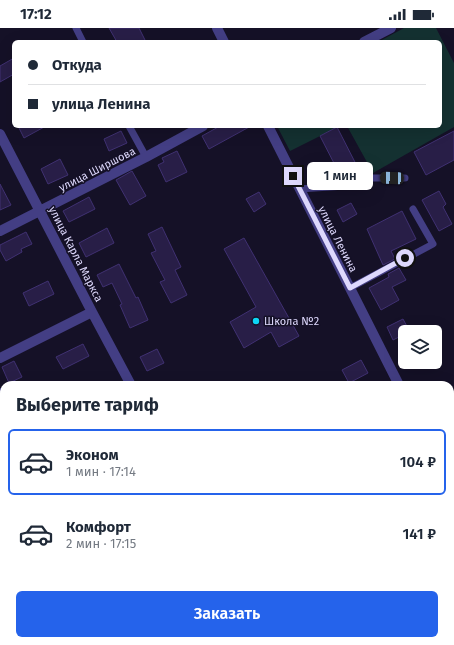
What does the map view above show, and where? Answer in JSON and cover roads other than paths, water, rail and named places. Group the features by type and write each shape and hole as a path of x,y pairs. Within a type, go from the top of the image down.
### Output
{"street":[{"path":"217,28 223,40"},
{"path":"368,40 391,28"},
{"name":"улица Ширшова","path":"0,231 146,157 199,128"},
{"name":"улица Ленина","path":"269,128 397,381"},
{"name":"улица Карла Маркса","path":"0,134 129,381"},
{"path":"0,358 92,312"}],"lane":[{"path":"76,28 82,40"},
{"path":"130,128 146,157"},
{"path":"299,189 344,186 361,178 405,178"},
{"path":"350,288 433,244 413,209"}],"place":[{"name":"Школа №2","path":"256,321"}]}
